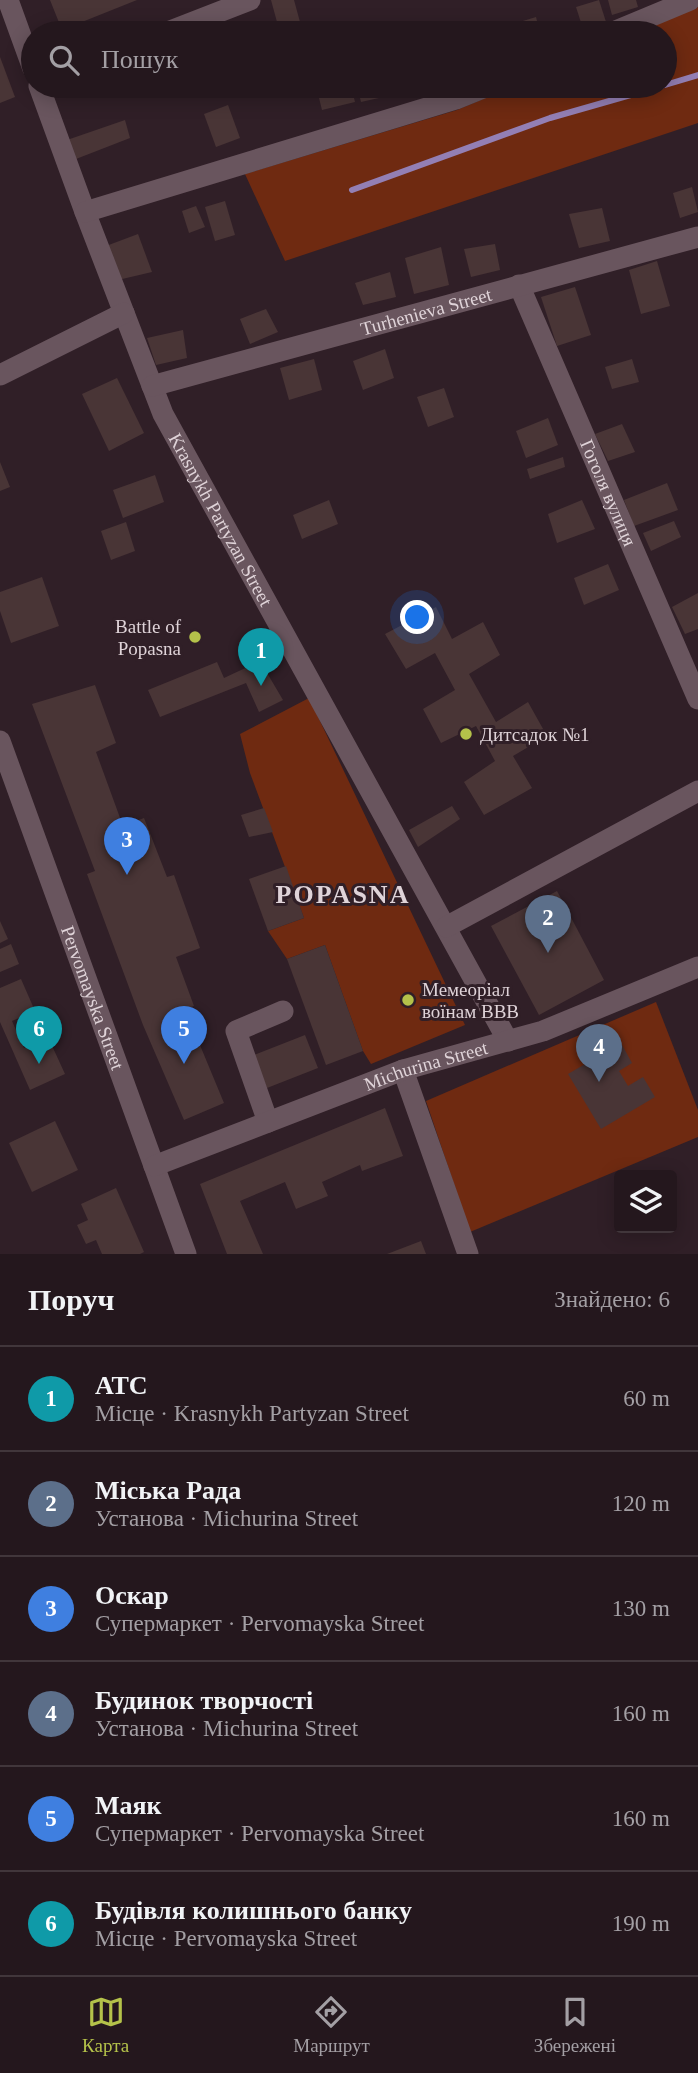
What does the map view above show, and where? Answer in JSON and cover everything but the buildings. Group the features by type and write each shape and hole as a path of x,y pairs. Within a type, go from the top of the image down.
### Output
{"street":[{"path":"8,0 21,36"},
{"path":"196,21 250,0"},
{"path":"640,21 690,0"},
{"name":"Krasnykh Partyzan Street","path":"43,98 152,386 170,426 508,1041"},
{"path":"85,212 458,98"},
{"name":"Turhenieva Street","path":"152,386 698,237"},
{"name":"Гоголя вулиця","path":"519,285 698,699"},
{"path":"0,375 124,313"},
{"name":"Pervomayska Street","path":"0,741 186,1254"},
{"path":"446,927 698,791"},
{"name":"Michurina Street","path":"154,1166 403,1070 542,1031 698,967"},
{"path":"268,1122 236,1031 283,1011"},
{"path":"403,1070 468,1254"}],"shaded area":[{"path":"698,7 698,123 285,261 245,174 457,110 486,98 677,98 677,21 665,21"},
{"path":"309,698 465,1025 371,1064 363,1051 325,945 287,959 268,931 304,918 250,773 240,734"},
{"path":"656,1002 698,1110 698,1137 470,1232 426,1101"}],"waterway":[{"path":"677,81 698,75"},
{"path":"352,190 550,118 620,98"}],"place":[{"name":"Battle of Popasna","path":"195,637"},
{"name":"АТС","path":"261,686"},
{"name":"Дитсадок №1","path":"466,734"},
{"name":"Оскар","path":"127,875"},
{"name":"Міська Рада","path":"548,953"},
{"name":"Мемеоріал воїнам ВВВ","path":"408,1000"},
{"name":"Будівля колишнього банку","path":"39,1064"},
{"name":"Маяк","path":"184,1064"},
{"name":"Будинок творчості","path":"599,1082"}],"district":[{"name":"POPASNA","path":"343,894"}]}
